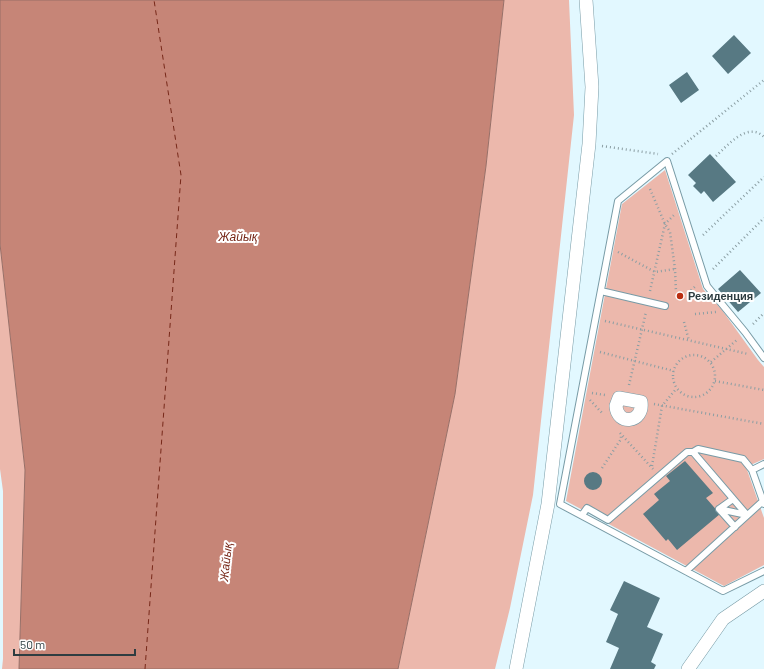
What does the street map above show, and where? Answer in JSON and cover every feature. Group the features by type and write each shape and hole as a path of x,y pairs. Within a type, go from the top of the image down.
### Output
{"street":[{"path":"516,669 548,504 589,144 592,87 586,0"},
{"path":"619,398 641,402 642,407 640,412 636,418 631,420 624,418 618,414 616,410 619,398"},
{"path":"688,669 723,619 764,591"}],"lane":[{"path":"764,358 708,286 667,161 618,201 560,504 724,591 764,571"},
{"path":"601,291 665,306"},
{"path":"582,515 586,508 608,520 687,452 693,452 698,449 743,459 752,470 764,503 748,515 686,571"},
{"path":"693,452 748,515"},
{"path":"752,470 764,464"},
{"path":"719,509 733,499"},
{"path":"719,509 748,515"},
{"path":"719,509 735,527"}],"path":[{"path":"669,156 764,80"},
{"path":"716,156 738,136 750,131 761,134 764,137"},
{"path":"589,144 662,155"},
{"path":"703,235 764,177"},
{"path":"645,179 670,232 675,269 676,292"},
{"path":"705,278 764,218"},
{"path":"609,247 655,272 675,269"},
{"path":"695,314 728,311"},
{"path":"711,362 764,314"},
{"path":"595,319 749,354"},
{"path":"684,322 689,341"},
{"path":"590,350 674,371"},
{"path":"698,355 705,357 711,362 715,370 714,386 706,394 698,398 690,398 682,395 676,389 673,381 674,371 675,366 681,359 688,356 698,355"},
{"path":"715,381 764,390"},
{"path":"652,467 662,406 676,389"},
{"path":"641,402 764,424"},
{"path":"602,468 620,439 624,418"}],"shaded area":[{"path":"504,0 569,0 574,115 533,495 510,608 495,669 398,669 455,394 486,166"},
{"path":"665,170 703,289 722,310 764,367 764,459 746,467 764,518 764,565 724,586 566,501 622,204"},
{"path":"0,244 25,470 19,669 2,669 3,491 0,469"}],"water":[{"name":"Жайық","path":"0,0 504,0 486,166 455,394 398,669 19,669 25,470 0,244"}],"building":[{"path":"734,35 751,53 728,74 712,56"},
{"path":"687,72 699,90 681,103 669,85"},
{"path":"710,154 736,182 713,202 704,191 701,194 693,186 696,183 688,175"},
{"path":"740,270 761,293 738,312 718,289"},
{"path":"685,461 713,493 706,498 720,514 677,550 668,539 666,541 643,514 659,500 654,494 670,481 666,476"},
{"path":"589,472 597,472 602,477 600,488 597,490 589,490 584,485 584,477"},
{"path":"624,581 660,598 647,627 663,634 651,662 656,665 654,669 610,669 619,648 606,642 618,614 610,610"}],"ferry route":[{"path":"145,669 181,175 154,0"}],"place":[{"name":"Резиденция","path":"680,296"}]}
